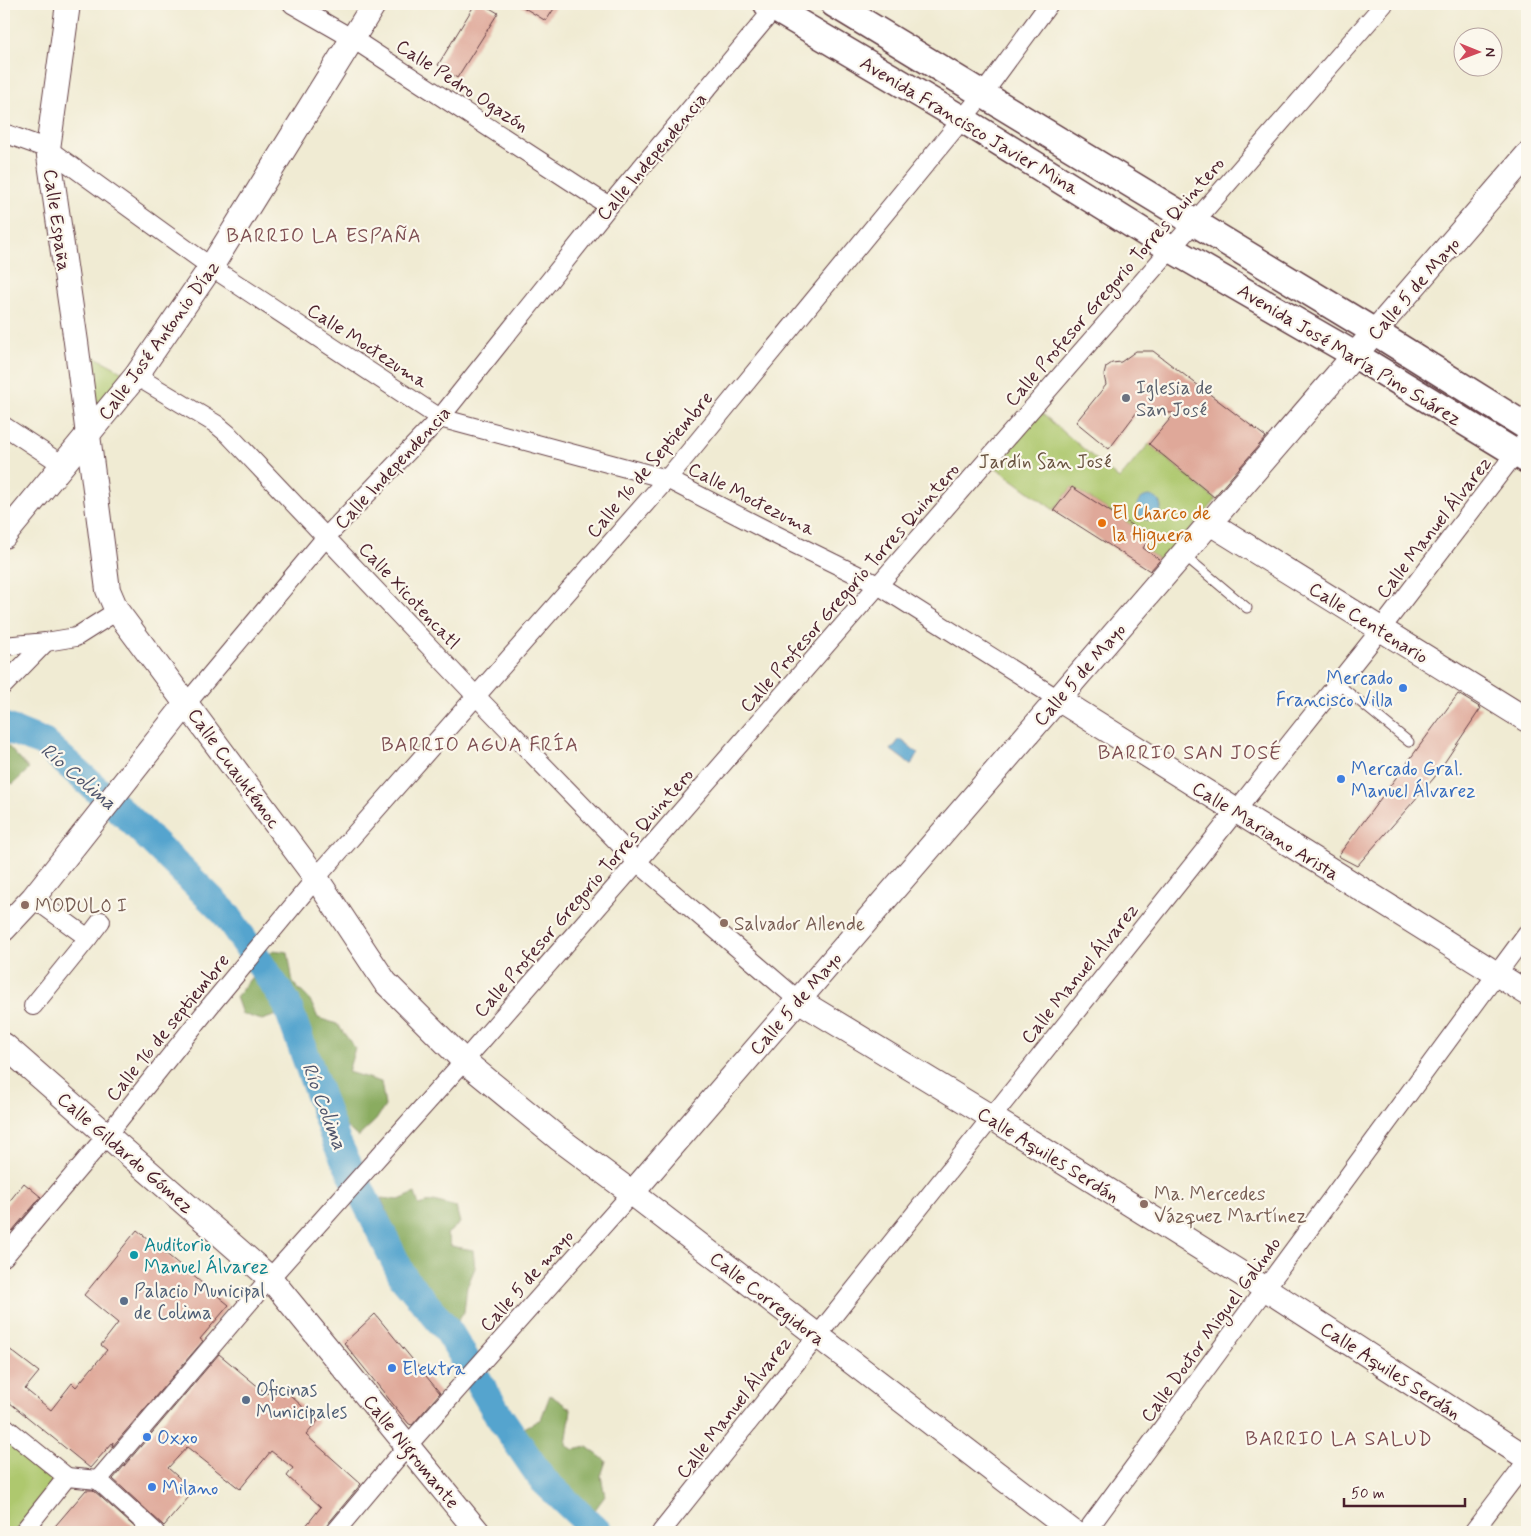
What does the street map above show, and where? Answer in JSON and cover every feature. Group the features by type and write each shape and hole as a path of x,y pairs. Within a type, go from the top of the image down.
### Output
{"main road":[{"name":"Avenida Francisco Javier Mina","path":"834,4 1193,223"},
{"name":"Avenida Francisco Javier Mina","path":"773,5 962,118 1171,248"},
{"name":"Avenida José María Pino Suárez","path":"1193,223 1375,332 1527,427"},
{"name":"Avenida José María Pino Suárez","path":"1171,248 1524,450"}],"street":[{"name":"Calle España","path":"68,4 48,149 88,437"},
{"name":"Calle Pedro Ogazón","path":"292,4 352,39 609,206"},
{"name":"Calle José Antonio Díaz","path":"4,536 88,437 136,376 211,268 374,4"},
{"name":"Calle 16 de Septiembre","path":"266,939 316,878 667,479 983,94 1049,4"},
{"name":"Calle Profesor Gregorio Torres Quintero","path":"98,1480 270,1278 464,1061 1384,4"},
{"name":"Calle Independencia","path":"4,929 32,898 142,757 326,537 440,418 609,206 773,5"},
{"name":"Calle Moctezuma","path":"4,133 48,149 211,268 440,418 667,479 878,585"},
{"name":"Calle 5 de Mayo","path":"632,1193 1527,155"},
{"name":"Calle Xicotencatl","path":"136,376 216,424 228,434 476,696 637,862"},
{"path":"4,426 63,466"},
{"name":"Calle Cuauhtémoc","path":"88,437 108,590 117,611 316,878 385,982 464,1061"},
{"name":"Calle Manuel Álvarez","path":"665,1528 816,1335 1524,450"},
{"name":"Calle Centenario","path":"1210,523 1527,720"},
{"name":"Calle Mariano Arista","path":"878,585 1527,994"},
{"path":"4,646 76,637 117,611"},
{"path":"4,685 46,642"},
{"name":"Calle Aquiles Serdán","path":"637,862 798,1000 991,1117 1266,1289 1527,1460"},
{"path":"32,898 88,938"},
{"path":"33,1006 101,921"},
{"name":"Calle Doctor Miguel Galindo","path":"1086,1532 1527,933"},
{"name":"Calle 16 de septiembre","path":"4,1257 107,1135 266,939"},
{"name":"Calle Gildardo Gómez","path":"4,1045 270,1278"},
{"name":"Calle Corregidora","path":"464,1061 558,1138 1074,1532"},
{"name":"Calle 5 de mayo","path":"408,1445 632,1193"},
{"name":"Calle Nigromante","path":"270,1278 478,1532"},
{"path":"4,1426 66,1478 98,1480 155,1532"},
{"path":"334,1532 408,1445"},
{"path":"1474,1532 1527,1460"},
{"path":"23,1532 66,1478"}],"lane":[{"path":"1183,554 1247,608"},
{"path":"1337,683 1410,742"}],"green space":[{"path":"86,352 127,374 95,419"},
{"name":"Jardín San José","path":"1039,411 1119,479 1149,444 1216,500 1163,562 1143,548 1150,537 1072,487 1054,510 991,464","holes":["1145,497 1161,505 1158,515 1153,519 1147,520 1143,519 1138,502"]},
{"path":"4,742 29,769 13,784 4,779"},
{"path":"273,950 288,952 293,983 310,1000 318,1018 337,1024 355,1048 348,1072 381,1082 385,1106 376,1120 358,1137 336,1118 311,1086 308,1048 290,1035 283,1013 262,1020 242,1014 236,997"},
{"path":"415,1193 419,1205 434,1201 456,1207 460,1223 447,1234 451,1246 473,1250 475,1268 467,1287 464,1312 456,1325 410,1266 381,1198 399,1200"},
{"path":"550,1395 571,1409 566,1445 574,1450 587,1447 606,1461 601,1476 605,1496 594,1511 550,1477 524,1428 541,1419"},
{"path":"4,1432 54,1474 56,1482 15,1532 4,1532"}],"water":[{"path":"1149,496 1158,499 1161,508 1158,517 1149,520 1140,517 1137,508 1140,499"},
{"path":"900,739 918,753 911,765 891,750"}],"building":[{"path":"475,4 483,4 498,13 457,78 438,65"},
{"path":"518,4 557,4 546,21"},
{"path":"1136,351 1153,351 1266,437 1214,497 1149,444 1175,413 1137,412 1109,449 1076,422 1106,385 1104,375 1106,367 1112,363 1121,362"},
{"name":"El Charco de la Higuera","path":"1072,487 1150,537 1143,548 1160,560 1150,571 1054,510"},
{"path":"1458,694 1481,708 1434,778 1357,866 1338,856"},
{"path":"24,1183 41,1197 12,1231 4,1225 4,1208"},
{"path":"137,1230 229,1305 200,1339 203,1341 112,1447 113,1442 90,1468 4,1398 4,1345 39,1372 25,1389 51,1410 72,1383 76,1387 107,1350 101,1345 118,1323 84,1295"},
{"name":"Elektra","path":"375,1314 440,1393 412,1425 409,1424 344,1343"},
{"path":"219,1354 267,1394 276,1384 290,1395 318,1421 306,1435 361,1484 327,1525 325,1532 301,1532 321,1507 287,1476 293,1468 271,1451 240,1489 187,1447 168,1468 194,1491 164,1526 113,1479"},
{"path":"86,1490 93,1490 140,1532 50,1532"}],"waterway":[{"name":"Río Colima","path":"4,727 44,743 129,818 226,914 286,1002 336,1141 403,1277 449,1332 499,1416 543,1480 598,1532"}],"place":[{"name":"Iglesia de San José","path":"1126,398"},
{"name":"El Charco de la Higuera","path":"1102,523"},
{"name":"Mercado Francisco Villa","path":"1403,688"},
{"name":"Mercado Gral. Manuel Álvarez","path":"1341,779"},
{"name":"MODULO I","path":"25,905"},
{"name":"Salvador Allende","path":"724,923"},
{"name":"Ma. Mercedes Vázquez Martínez","path":"1144,1204"},
{"name":"Auditorio Manuel Álvarez","path":"134,1255"},
{"name":"Palacio Municipal de Colima","path":"124,1301"},
{"name":"Elektra","path":"392,1368"},
{"name":"Oficinas Municipales","path":"246,1400"},
{"name":"Oxxo","path":"147,1437"},
{"name":"Milano","path":"152,1487"}],"district":[{"name":"BARRIO LA ESPAÑA","path":"324,235"},
{"name":"BARRIO AGUA FRÍA","path":"480,744"},
{"name":"BARRIO SAN JOSÉ","path":"1190,752"},
{"name":"BARRIO LA SALUD","path":"1339,1438"}]}
